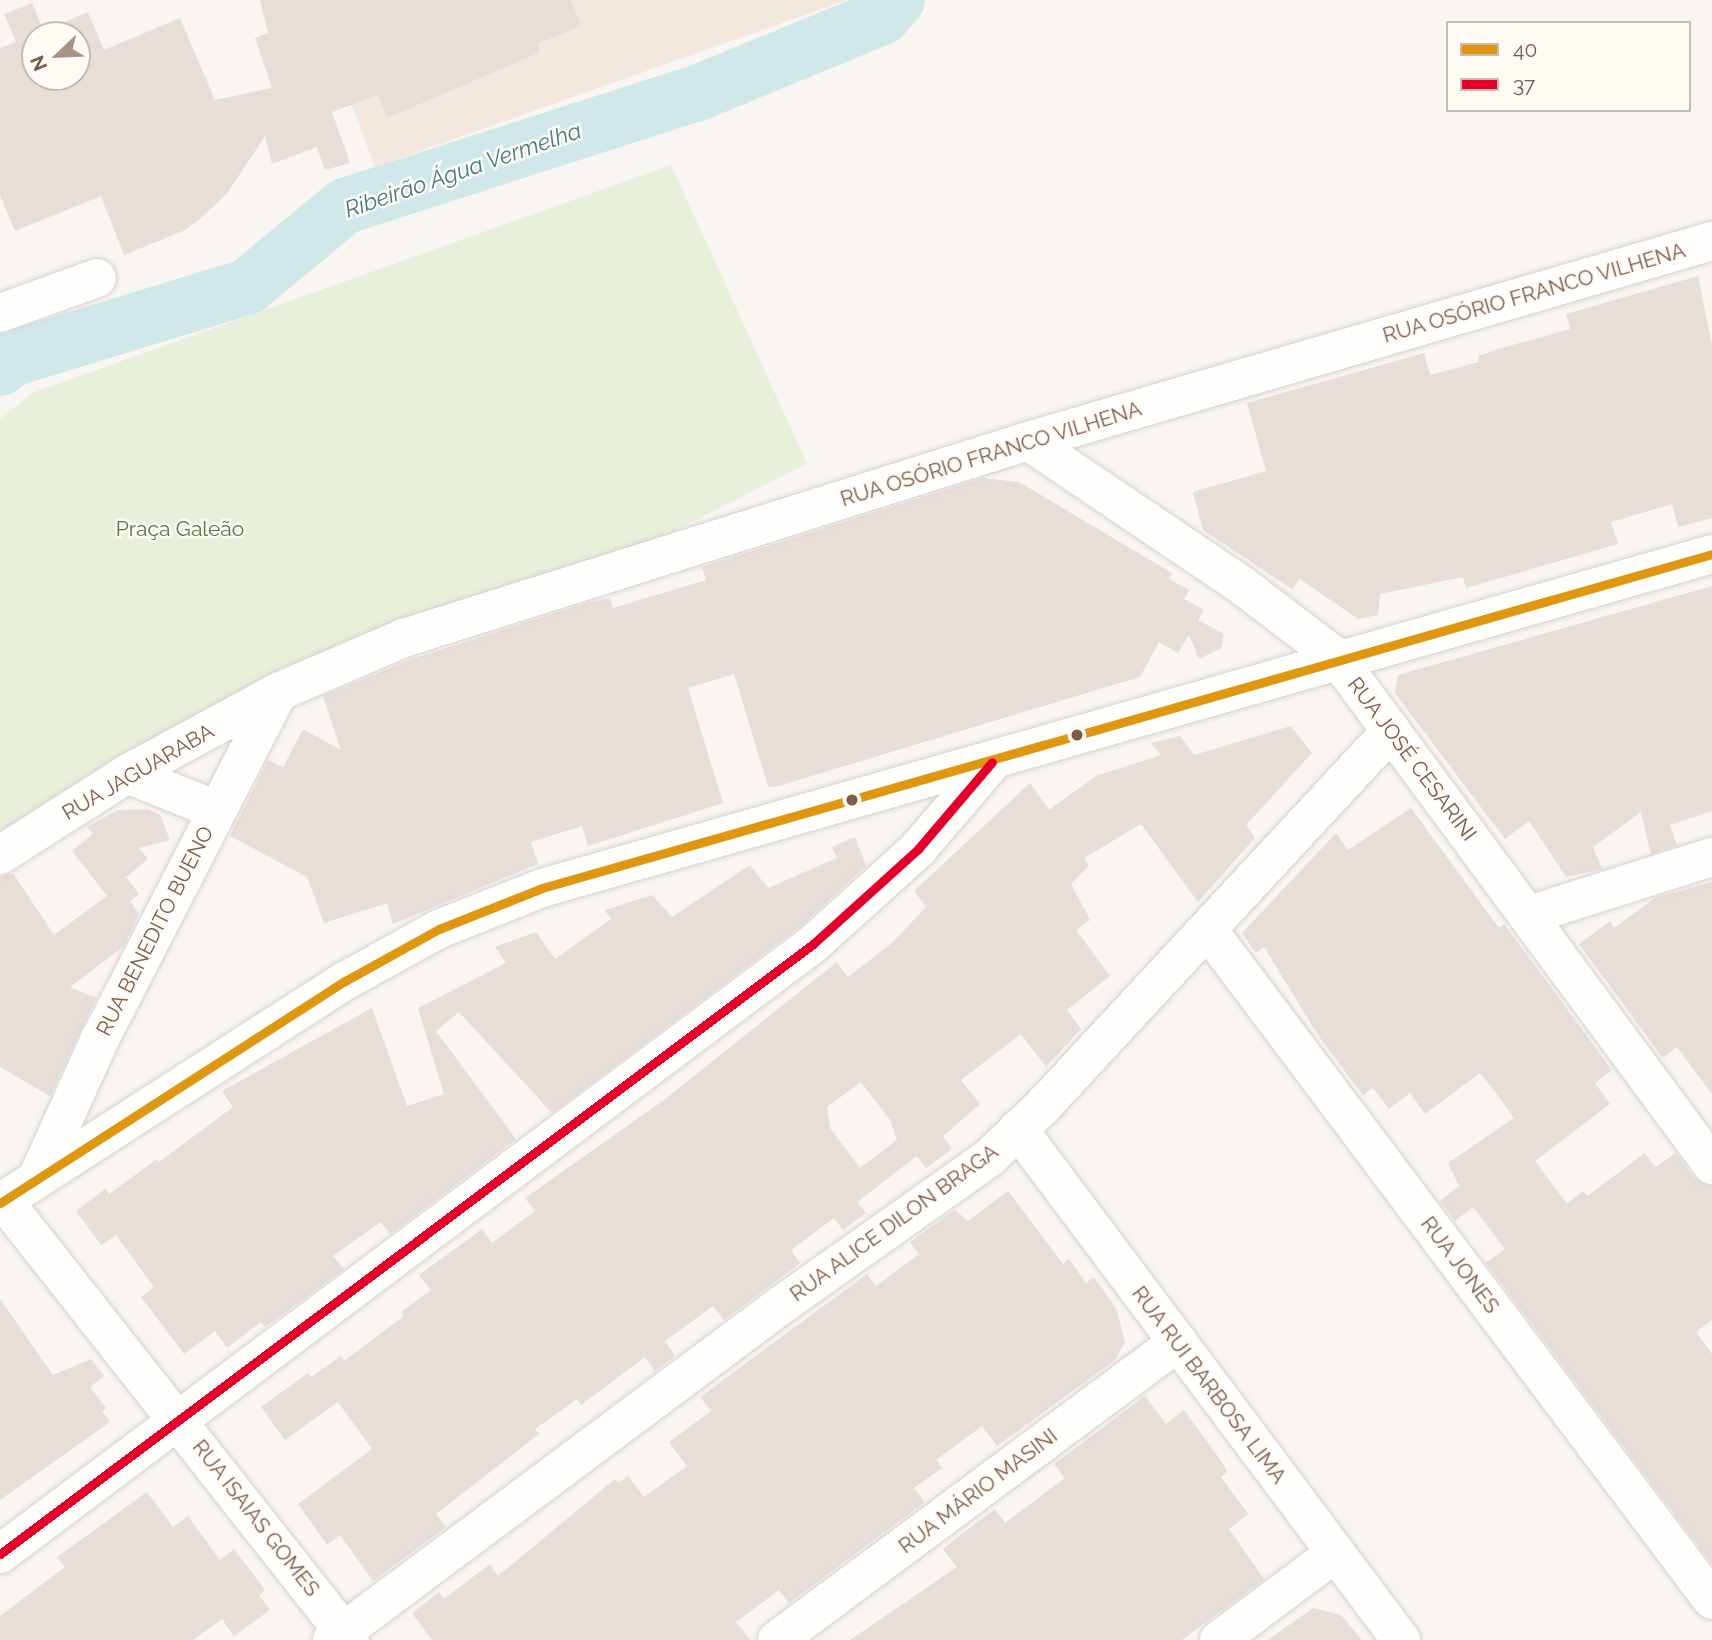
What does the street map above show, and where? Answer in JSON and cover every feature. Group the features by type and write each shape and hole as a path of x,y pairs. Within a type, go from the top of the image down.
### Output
{"street":[{"name":"RUA OSÓRIO FRANCO VILHENA","path":"278,692 404,638 1028,441 1712,241"},
{"path":"0,313 97,278"},
{"name":"RUA JOSÉ CESARINI","path":"1028,441 1240,584 1337,658 1712,1165"},
{"path":"2,1202 40,1174 345,981 439,929 542,888 1337,658 1712,554"},
{"name":"RUA JAGUARABA","path":"0,855 127,774 278,692"},
{"name":"RUA BENEDITO BUENO","path":"40,1174 99,1041 278,692"},
{"name":"RUA ALICE DILON BRAGA","path":"342,1637 784,1303 989,1157 1208,930 1391,731"},
{"path":"0,1554 813,944 918,849 995,759"},
{"path":"127,774 217,810"},
{"path":"1529,915 1712,857"},
{"name":"RUA JONES","path":"1208,930 1712,1600"},
{"name":"RUA RUI BARBOSA LIMA","path":"1018,1129 1401,1640"},
{"name":"RUA ISAIAS GOMES","path":"2,1202 181,1420 342,1637"},
{"name":"RUA MÁRIO MASINI","path":"777,1640 1178,1342"},
{"path":"1219,1640 1334,1554"}],"shaded area":[{"path":"313,0 847,0 375,167"}],"green space":[{"name":"Praça Galeão","path":"671,165 807,464 624,556 289,671 0,845 0,419 32,393"}],"building":[{"path":"260,0 571,0 581,26 537,44 540,52 387,118 378,95 332,112 350,163 325,170 317,147 272,164 265,136 228,192 200,219 183,231 124,255 101,196 15,231 0,195 0,48 16,42 4,14 32,3 40,21 21,21 21,91 91,91 91,21 67,21 88,12 104,50 180,18 215,100 272,88 255,38 268,33"},
{"path":"1698,276 1712,345 1712,518 1678,527 1672,504 1611,522 1618,544 1466,588 1463,577 1380,594 1378,615 1358,619 1300,579 1292,589 1203,530 1193,492 1266,471 1247,403 1424,353 1430,375 1479,362 1478,356 1570,329 1566,314"},
{"path":"983,478 1019,482 1172,573 1169,579 1189,590 1184,599 1204,610 1198,620 1224,634 1221,648 1199,659 1189,635 1178,653 1159,642 1140,677 775,787 768,786 734,674 688,688 723,803 588,846 582,826 531,842 538,864 393,924 387,903 324,923 307,877 230,836 268,760 283,767 303,729 341,750 323,696 412,659 587,603 610,598 613,608 706,580 702,567"},
{"path":"1712,586 1712,811 1670,825 1677,845 1651,854 1641,812 1593,847 1602,869 1566,877 1529,821 1505,839 1395,693 1398,675"},
{"path":"1291,726 1312,753 1246,825 1255,838 1198,902 1141,824 1084,858 1089,866 1071,884 1090,920 1076,930 1110,976 1067,1010 1081,1029 1046,1067 1021,1034 961,1080 980,1104 943,1136 952,1149 926,1168 917,1156 857,1202 866,1213 843,1230 834,1218 791,1250 800,1263 724,1320 713,1306 665,1341 675,1356 655,1371 645,1357 581,1405 577,1399 535,1429 539,1434 436,1514 446,1527 373,1581 340,1535 327,1545 298,1504 372,1449 338,1402 285,1440 261,1407 308,1373 311,1377 341,1356 344,1361 404,1316 401,1312 431,1290 419,1275 482,1229 492,1243 535,1211 525,1198 664,1100 837,962 848,977 892,943 926,907 914,891 1030,783 1049,810 1096,776 1161,755 1151,743 1180,736 1194,755","holes":["861,1082 890,1120 897,1140 860,1168 830,1128 827,1107"]},
{"path":"1411,808 1499,928 1504,924 1612,1070 1595,1083 1610,1104 1535,1161 1567,1204 1583,1191 1587,1196 1645,1153 1655,1167 1676,1153 1695,1179 1712,1186 1712,1320 1696,1332 1712,1354 1712,1564 1486,1263 1505,1249 1473,1207 1455,1221 1440,1201 1459,1186 1448,1163 1514,1118 1496,1093 1480,1073 1425,1114 1410,1093 1389,1109 1373,1088 1363,1095 1318,1035 1264,947 1256,953 1242,933 1336,833 1348,850"},
{"path":"148,809 160,815 170,840 139,848 148,859 126,877 139,894 130,901 139,914 123,947 70,987 96,998 50,1096 0,1067 0,877 13,873 54,935 107,896 72,851 93,834 87,827 118,810"},
{"path":"855,837 866,866 802,925 552,1113 459,1012 436,1031 516,1139 390,1234 381,1222 333,1256 344,1269 265,1327 261,1322 227,1348 215,1331 184,1354 141,1297 154,1287 116,1235 101,1245 76,1211 105,1189 109,1194 157,1159 159,1162 233,1107 222,1091 372,1008 407,1106 444,1094 418,1008 506,963 495,947 536,932 555,959 611,919 605,910 652,895 672,917 750,865 768,888 837,858 832,847"},
{"path":"1712,882 1712,1094 1677,1047 1663,1058 1579,944 1610,921 1614,928 1655,898"},
{"path":"1008,1191 1063,1264 1069,1259 1086,1283 1094,1277 1116,1308 1125,1342 1115,1360 997,1446 982,1426 936,1460 942,1468 914,1488 925,1502 789,1603 779,1590 736,1622 750,1640 432,1640 412,1613 439,1592 444,1599 490,1564 498,1576 615,1479 618,1483 628,1476 644,1497 687,1466 669,1442 711,1411 700,1397 867,1274 876,1286 919,1254 910,1242 955,1210 968,1221"},
{"path":"0,1299 53,1375 91,1359 104,1376 90,1387 106,1408 102,1411 110,1422 0,1500"},
{"path":"1145,1396 1166,1424 1184,1410 1222,1462 1227,1472 1221,1477 1248,1514 1229,1529 1264,1579 1182,1640 850,1640 957,1567 943,1549 967,1530 995,1509 1005,1523 1065,1478 1054,1464"},
{"path":"147,1492 173,1527 188,1516 220,1560 234,1549 265,1590 259,1595 270,1610 234,1636 222,1619 193,1640 0,1640 0,1616 65,1567 57,1557"},
{"path":"1313,1608 1341,1615 1362,1640 1268,1640"}],"waterway":[{"name":"Ribeirão Água Vermelha","path":"0,368 11,359 247,287 345,206 700,92 882,17 897,0"}],"transit line":[{"name":"40","path":"0,1203 345,981 439,929 542,888 1712,554"},
{"name":"37","path":"0,1554 813,944 918,849 992,762"}]}
